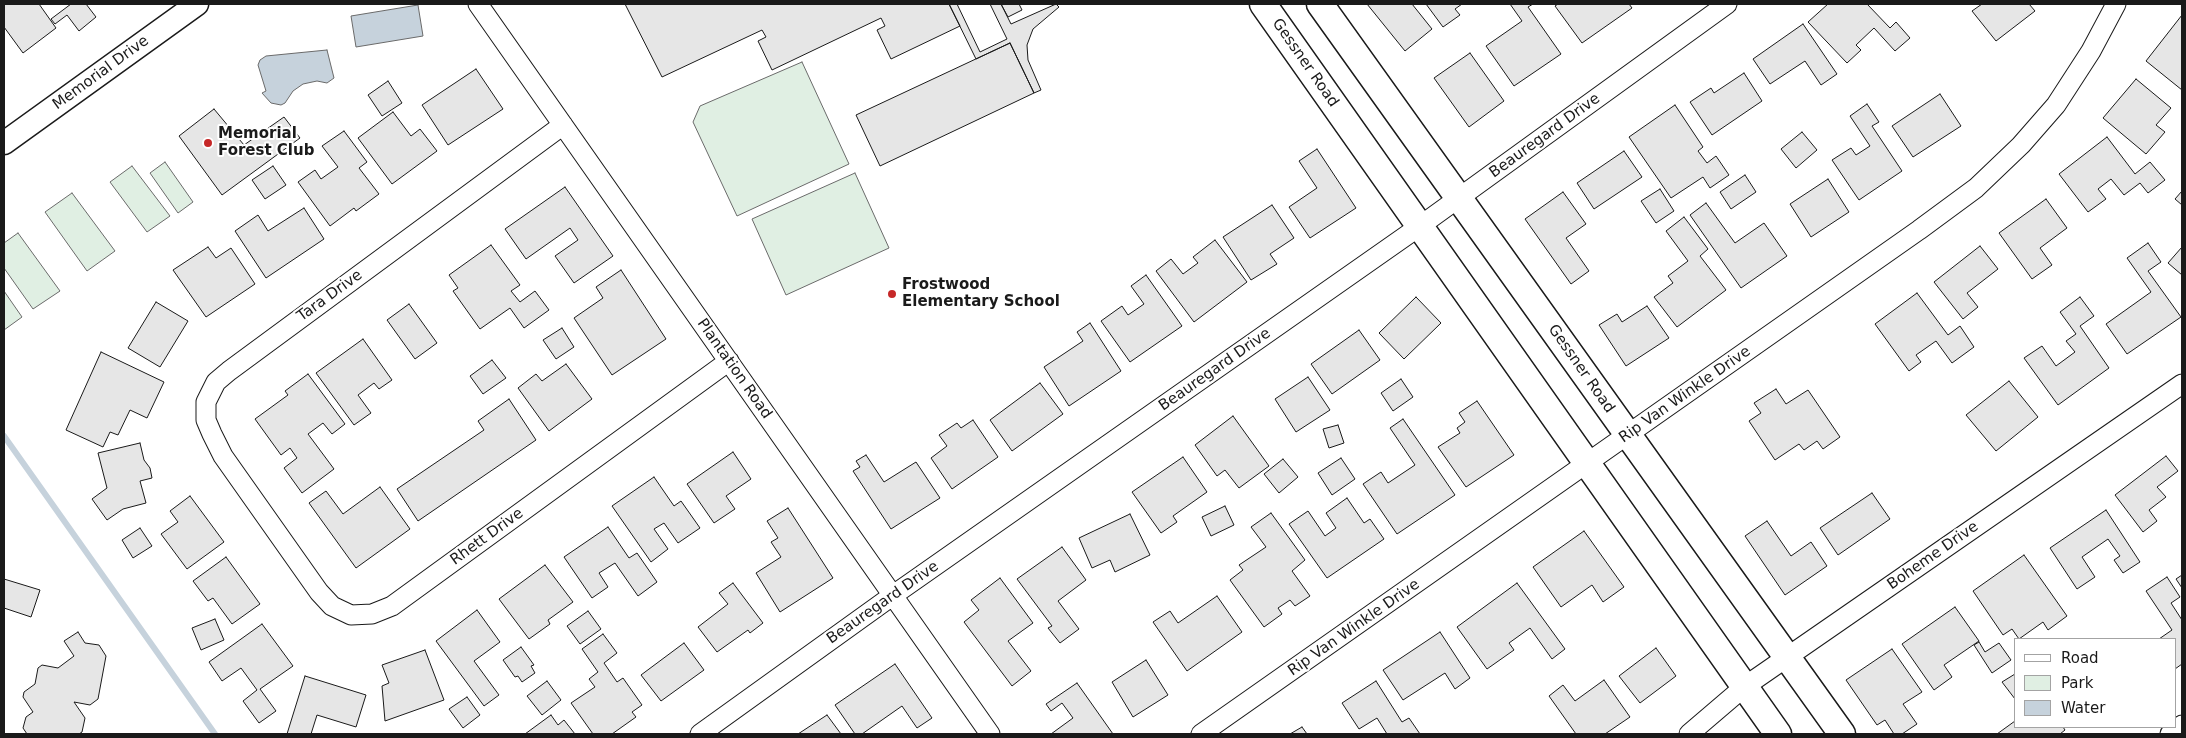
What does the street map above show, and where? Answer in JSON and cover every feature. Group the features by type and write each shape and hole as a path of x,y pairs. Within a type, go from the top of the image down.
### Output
{"main road":[{"name":"Gessner Road","path":"1263,4 1589,463 1778,734"},
{"name":"Gessner Road","path":"1320,4 1842,734"}],"street":[{"name":"Memorial Drive","path":"5,139 197,4"},
{"name":"Plantation Road","path":"478,4 990,734"},
{"name":"Beauregard Drive","path":"700,734 892,596 1420,226 1727,4"},
{"name":"Rip Van Winkle Drive","path":"1202,734 1628,436 1976,188 2022,145 2056,105 2091,51 2116,4"},
{"name":"Tara Drive","path":"262,510 224,456 206,420 206,402 216,382 563,126"},
{"name":"Rhett Drive","path":"262,510 319,592 332,606 351,615 372,614 392,606 729,361"},
{"name":"Boheme Drive","path":"1689,734 1744,687 2182,384"},
{"path":"2170,734 2182,725"}],"green space":[{"path":"802,62 849,164 737,216 693,122 700,106"},
{"path":"165,162 193,202 178,213 150,173"},
{"path":"132,166 170,216 147,232 110,182"},
{"path":"855,173 889,248 786,295 752,219"},
{"path":"72,193 115,251 87,271 45,212"},
{"path":"18,233 60,291 33,309 4,268 4,243"},
{"path":"4,291 22,317 4,330"}],"water":[{"path":"418,5 423,36 356,47 351,16"},
{"path":"327,50 334,78 327,83 317,81 303,84 293,91 285,103 281,105 271,103 262,93 266,91 258,65 260,60 266,56"}],"building":[{"path":"4,4 39,4 56,28 23,53 4,27"},
{"path":"71,4 86,4 96,17 79,31 67,15 55,24 51,19"},
{"path":"625,4 949,4 960,26 891,59 877,30 885,26 881,18 772,70 758,41 766,37 762,30 662,77"},
{"path":"949,4 957,4 980,52 1007,39 990,4 1001,4 1011,24 1056,4 1059,7 1033,29 1027,45 1028,60 1041,90 1034,93 1010,43 976,59"},
{"path":"1001,4 1019,4 1022,10 1008,17"},
{"path":"1367,4 1412,4 1432,29 1405,51"},
{"path":"1426,4 1462,4 1455,9 1460,15 1443,27"},
{"path":"1510,4 1533,4 1528,7 1561,54 1514,86 1486,46 1522,21"},
{"path":"1558,4 1629,4 1632,8 1582,43 1555,6"},
{"path":"1828,4 1867,4 1890,28 1896,22 1910,38 1895,51 1874,28 1856,45 1861,50 1847,63 1808,22"},
{"path":"1982,4 2029,4 2035,11 1996,41 1972,11"},
{"path":"2182,15 2182,90 2146,61"},
{"path":"1803,24 1837,74 1821,85 1805,61 1770,84 1753,59"},
{"path":"1010,43 1034,93 880,166 856,115"},
{"path":"1470,53 1504,101 1469,127 1434,78"},
{"path":"476,69 503,109 448,145 422,105"},
{"path":"1744,73 1762,101 1712,135 1690,102 1711,88 1714,93"},
{"path":"2136,79 2171,108 2156,125 2165,132 2146,154 2103,118"},
{"path":"388,81 402,103 382,116 368,95"},
{"path":"1940,94 1961,126 1913,157 1892,126"},
{"path":"1867,104 1879,122 1872,126 1902,171 1859,200 1832,160 1851,148 1856,155 1870,146 1850,116"},
{"path":"1675,105 1703,147 1698,151 1707,163 1716,156 1729,175 1710,188 1703,177 1671,198 1629,137"},
{"path":"214,109 244,145 284,117 300,138 222,195 179,136"},
{"path":"393,112 411,136 420,129 437,151 392,184 358,138"},
{"path":"344,131 367,162 359,168 379,194 356,211 354,208 330,226 298,182 315,170 321,179 338,167 322,146"},
{"path":"1802,132 1817,150 1796,168 1781,149"},
{"path":"2107,137 2135,174 2150,162 2165,180 2148,193 2140,183 2124,195 2111,179 2098,189 2106,199 2088,212 2059,174"},
{"path":"1317,149 1356,208 1310,238 1289,207 1317,188 1299,161"},
{"path":"1624,151 1642,177 1594,209 1577,183"},
{"path":"273,166 286,185 265,199 252,180"},
{"path":"1745,175 1756,192 1731,209 1720,192"},
{"path":"1828,179 1849,212 1811,237 1790,204"},
{"path":"565,187 613,256 574,283 555,256 578,240 570,228 526,259 505,229"},
{"path":"1660,189 1674,211 1656,223 1641,201"},
{"path":"2182,191 2182,205 2175,199"},
{"path":"1563,192 1586,224 1566,238 1589,271 1571,284 1525,219"},
{"path":"2046,199 2067,228 2040,248 2052,265 2032,279 1999,233"},
{"path":"1706,203 1735,243 1764,223 1787,256 1741,288 1690,215"},
{"path":"1272,205 1294,238 1270,254 1277,264 1251,280 1223,237"},
{"path":"304,208 324,239 266,278 235,231 258,215 268,231"},
{"path":"1684,217 1708,249 1700,256 1726,290 1677,327 1654,297 1673,283 1668,276 1688,261 1666,231"},
{"path":"1215,240 1247,282 1194,322 1156,271 1171,259 1183,274 1198,263 1193,257"},
{"path":"2148,243 2161,262 2148,271 2181,317 2127,354 2106,324 2151,292 2127,258"},
{"path":"491,245 520,285 511,291 520,302 535,291 549,310 524,328 510,308 480,329 453,291 458,288 449,275"},
{"path":"1980,246 1998,269 1967,293 1978,307 1963,319 1934,282"},
{"path":"208,247 216,258 231,248 255,284 206,317 173,270"},
{"path":"2182,247 2182,275 2168,263"},
{"path":"621,270 666,339 612,375 574,318 603,298 596,287"},
{"path":"1146,275 1182,326 1130,362 1101,321 1122,306 1128,315 1144,304 1131,286"},
{"path":"1917,293 1948,335 1960,326 1974,347 1952,363 1936,341 1916,355 1921,362 1909,371 1875,324"},
{"path":"1416,297 1441,323 1404,359 1379,333"},
{"path":"2080,297 2094,316 2080,326 2109,368 2058,405 2024,358 2042,346 2056,366 2075,352 2066,341 2076,334 2060,312"},
{"path":"156,302 188,321 160,367 128,348"},
{"path":"409,304 437,343 415,359 387,320"},
{"path":"1647,306 1669,338 1626,366 1599,325 1617,314 1622,322"},
{"path":"1090,323 1121,371 1069,406 1044,367 1083,341 1077,332"},
{"path":"562,328 574,347 556,359 543,340"},
{"path":"1359,330 1380,360 1332,394 1311,364"},
{"path":"363,339 392,380 379,389 374,383 358,395 371,413 354,425 316,373"},
{"path":"101,352 164,382 147,418 130,410 118,435 110,432 103,447 66,430"},
{"path":"492,360 506,378 483,394 470,376"},
{"path":"566,364 592,399 549,431 518,388 536,374 542,381"},
{"path":"308,374 345,424 332,434 323,423 308,434 334,469 302,493 284,468 297,458 290,448 281,455 255,419 288,395 285,391"},
{"path":"1308,377 1330,410 1296,432 1275,399"},
{"path":"1401,379 1413,397 1393,411 1381,393"},
{"path":"2009,381 2038,417 1996,451 1966,415"},
{"path":"1040,383 1063,414 1012,451 990,420"},
{"path":"1776,389 1786,404 1808,390 1840,437 1823,449 1817,441 1804,450 1799,444 1775,460 1749,421 1761,413 1754,403"},
{"path":"509,399 536,440 418,521 397,489 484,430 478,421"},
{"path":"1477,401 1514,455 1466,487 1438,447 1460,433 1457,428 1465,422 1459,413"},
{"path":"1233,416 1269,466 1239,488 1225,470 1217,476 1195,445"},
{"path":"1403,419 1455,495 1397,534 1363,484 1381,472 1388,483 1415,465 1390,428"},
{"path":"973,420 998,457 952,489 931,458 947,446 939,435 957,423 961,428"},
{"path":"1338,425 1344,443 1329,448 1323,429"},
{"path":"140,443 144,460 150,468 152,478 140,481 146,503 123,509 107,520 92,499 107,488 98,453"},
{"path":"733,452 751,479 726,496 735,509 714,523 687,484"},
{"path":"866,455 884,482 916,462 940,498 891,529 853,471 860,467 856,461"},
{"path":"2166,456 2178,471 2157,487 2166,497 2149,510 2157,521 2143,532 2115,495"},
{"path":"1183,457 1207,492 1173,516 1177,522 1161,533 1132,492"},
{"path":"1341,458 1355,479 1332,495 1318,473"},
{"path":"1283,459 1298,477 1279,493 1264,474"},
{"path":"654,477 674,506 681,501 700,528 678,543 664,523 654,529 668,549 651,562 612,506"},
{"path":"380,487 410,529 356,568 309,503 326,491 343,514"},
{"path":"1872,493 1890,519 1838,555 1820,528"},
{"path":"190,496 224,542 187,569 161,534 178,522 170,511"},
{"path":"1347,498 1364,523 1370,519 1384,539 1327,578 1289,524 1308,511 1325,536 1336,528 1326,513"},
{"path":"1225,506 1234,525 1211,536 1202,517"},
{"path":"788,508 833,578 780,612 756,573 781,557 771,542 778,538 767,521"},
{"path":"2106,510 2140,562 2123,573 2114,560 2120,556 2108,539 2082,557 2095,577 2077,589 2050,548"},
{"path":"1271,513 1305,560 1292,571 1310,596 1295,606 1290,600 1278,608 1282,614 1264,627 1230,580 1243,570 1239,565 1266,547 1251,527"},
{"path":"1130,514 1150,555 1115,572 1110,560 1092,568 1079,538"},
{"path":"1767,521 1791,556 1811,542 1827,566 1785,595 1745,536"},
{"path":"608,527 629,558 637,553 657,582 638,596 615,563 599,573 608,587 592,598 564,557"},
{"path":"140,528 152,546 133,558 122,540"},
{"path":"1584,531 1624,587 1603,602 1592,585 1561,607 1533,567"},
{"path":"1062,547 1086,580 1058,601 1079,629 1060,643 1048,628 1052,626 1017,579"},
{"path":"2024,555 2067,616 2048,630 2043,622 2020,638 2018,638 2012,629 2003,635 1973,591"},
{"path":"226,557 260,604 232,624 213,598 208,601 193,581"},
{"path":"545,565 573,602 548,620 550,624 529,639 499,599"},
{"path":"2182,575 2182,588 2176,579"},
{"path":"2167,577 2180,597 2171,603 2182,620 2182,664 2176,668 2176,638 2160,638 2172,630 2146,591"},
{"path":"1000,578 1033,623 1008,641 1031,671 1012,686 964,622 979,610 971,600"},
{"path":"4,579 40,590 31,617 4,608"},
{"path":"733,583 763,623 750,633 748,630 717,652 698,627 728,604 719,593"},
{"path":"1517,583 1565,649 1552,659 1530,628 1509,643 1514,650 1487,669 1457,627"},
{"path":"1217,596 1242,632 1187,671 1153,622 1170,611 1178,623"},
{"path":"1955,607 1979,641 1944,665 1952,677 1934,690 1902,644"},
{"path":"477,610 500,642 474,661 499,695 484,706 436,641"},
{"path":"588,611 601,629 580,644 567,626"},
{"path":"215,619 224,640 201,650 192,628"},
{"path":"262,624 293,666 260,689 276,711 259,723 243,701 257,690 241,668 222,681 209,662"},
{"path":"78,632 85,643 99,645 106,656 98,699 90,705 74,702 85,718 82,732 79,734 27,734 23,728 26,717 33,712 23,697 24,692 35,684 38,668 42,665 58,668 74,656 64,641"},
{"path":"1440,632 1470,678 1455,689 1445,673 1403,700 1383,670"},
{"path":"603,634 617,653 604,663 617,682 623,678 642,705 632,712 636,717 612,734 593,734 571,703 595,687 589,679 598,672 582,649"},
{"path":"1979,642 1985,652 1999,643 2011,660 1992,673 1974,645"},
{"path":"684,643 704,670 661,701 641,675"},
{"path":"521,647 534,665 531,666 535,673 522,682 518,676 515,677 503,660"},
{"path":"1656,648 1676,676 1640,703 1619,676"},
{"path":"1892,649 1922,692 1903,704 1917,724 1902,734 1894,734 1885,720 1877,725 1846,680"},
{"path":"425,650 444,700 385,721 382,686 389,683 382,665"},
{"path":"1146,660 1168,695 1133,717 1112,682"},
{"path":"895,664 932,718 917,728 902,706 862,734 855,734 835,705"},
{"path":"2014,675 2014,698 2002,682"},
{"path":"305,676 366,695 356,727 317,715 311,734 287,734"},
{"path":"1604,680 1630,717 1605,734 1576,734 1549,696 1563,685 1575,701"},
{"path":"547,681 561,700 542,715 527,696"},
{"path":"1376,681 1402,722 1409,718 1420,734 1387,734 1377,718 1359,729 1342,703"},
{"path":"1077,683 1113,734 1051,734 1073,718 1062,703 1051,711 1046,704"},
{"path":"467,697 480,715 463,728 449,709"},
{"path":"551,715 558,725 564,720 575,734 525,734"},
{"path":"827,715 841,734 798,734"},
{"path":"2014,722 2014,728 2064,728 2065,730 2060,734 1997,734"},
{"path":"1302,727 1307,734 1290,734"}],"waterway":[{"path":"4,436 215,734"}],"place":[{"name":"Memorial Forest Club","path":"208,143"},
{"name":"Frostwood Elementary School","path":"892,294"}]}
